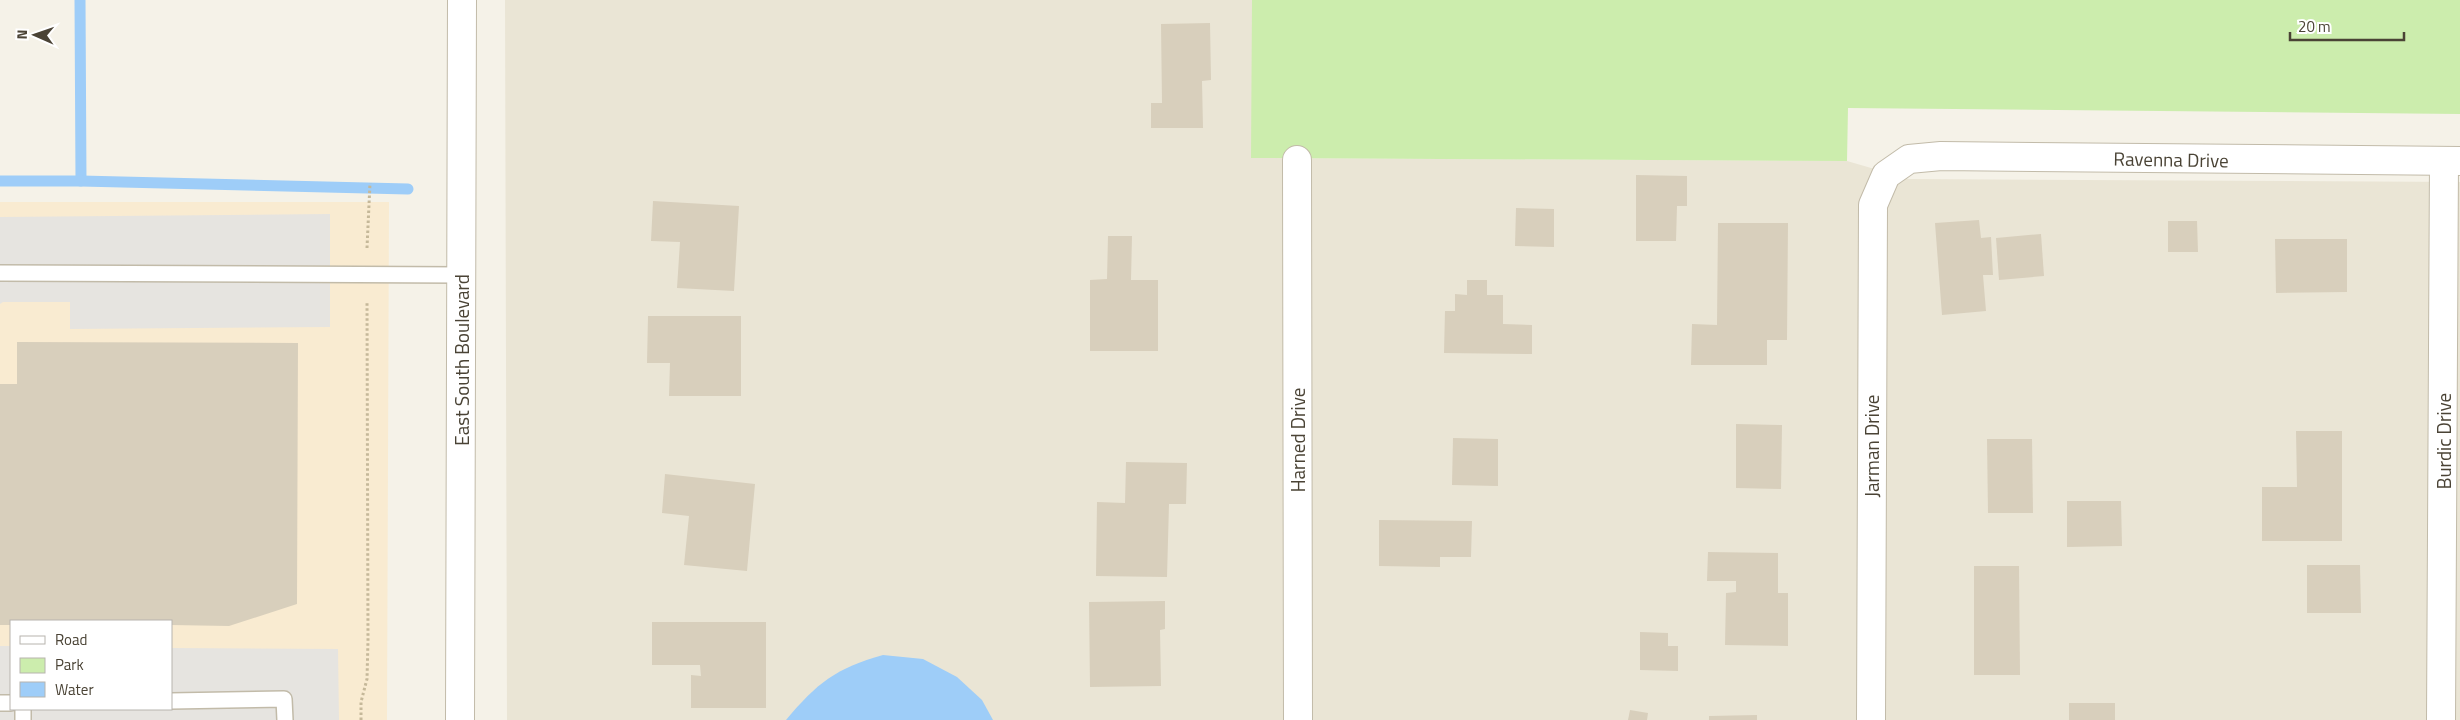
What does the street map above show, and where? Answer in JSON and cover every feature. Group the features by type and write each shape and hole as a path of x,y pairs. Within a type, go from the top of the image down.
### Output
{"street":[{"name":"East South Boulevard","path":"460,720 462,0"},
{"name":"Ravenna Drive","path":"1886,174 1909,160 1941,156 2452,161"},
{"name":"Harned Drive","path":"1297,160 1298,720"},
{"name":"Burdic Drive","path":"2441,720 2452,161"},
{"name":"Jarman Drive","path":"1871,720 1873,205 1886,174"}],"lane":[{"path":"0,273 461,275"},
{"path":"172,701 284,699 285,720"}],"path":[{"path":"367,250 370,183"},
{"path":"361,720 361,702 367,679 368,640 367,305"}],"shaded area":[{"path":"505,0 1252,0 1252,158 1847,161 1909,179 2460,182 2460,720 507,720"},
{"path":"0,202 389,202 387,720 0,720"},
{"path":"330,214 330,327 70,329 70,302 3,302 0,304 0,217"},
{"path":"0,646 10,646 10,710 172,710 172,648 338,649 339,720 0,720"}],"green space":[{"path":"1252,0 2460,0 2460,114 1848,108 1847,161 1251,158"}],"water":[{"path":"883,655 923,659 957,677 982,700 993,720 786,720 828,678 852,665"}],"building":[{"path":"1210,23 1211,80 1202,81 1203,128 1151,128 1151,103 1162,103 1161,24"},
{"path":"1636,175 1687,176 1687,206 1677,206 1676,241 1636,241"},
{"path":"653,201 739,206 734,291 677,288 680,242 651,241"},
{"path":"1516,208 1554,209 1554,247 1515,246"},
{"path":"1979,220 1981,238 1991,237 1993,275 1983,275 1986,311 1942,315 1935,223"},
{"path":"2168,221 2197,221 2198,252 2168,252"},
{"path":"1718,223 1788,223 1787,340 1767,340 1767,365 1691,365 1692,324 1717,325"},
{"path":"2041,234 2044,276 1999,280 1996,238"},
{"path":"1108,236 1132,236 1131,280 1158,280 1158,351 1090,351 1090,280 1107,279"},
{"path":"2275,239 2347,239 2347,292 2276,293"},
{"path":"1467,280 1487,280 1487,295 1503,295 1503,324 1532,325 1532,354 1444,353 1445,311 1455,311 1455,294 1467,295"},
{"path":"648,316 741,316 741,396 669,396 670,363 647,363"},
{"path":"17,342 298,343 297,604 229,626 172,625 172,620 10,620 10,625 0,625 0,384 17,384"},
{"path":"1736,424 1782,425 1781,489 1736,488"},
{"path":"2296,431 2342,431 2342,541 2262,541 2262,487 2297,487"},
{"path":"1453,438 1498,439 1498,486 1452,485"},
{"path":"1987,439 2032,439 2033,513 1988,513"},
{"path":"1126,462 1187,463 1186,504 1169,504 1167,577 1096,576 1097,502 1125,503"},
{"path":"665,474 755,484 747,571 684,565 689,516 662,513"},
{"path":"2067,501 2121,501 2122,546 2067,547"},
{"path":"1379,520 1472,521 1471,557 1440,557 1440,567 1379,566"},
{"path":"1708,552 1778,553 1778,593 1788,593 1788,646 1725,645 1726,593 1736,592 1736,581 1707,581"},
{"path":"2307,565 2360,565 2361,613 2307,613"},
{"path":"1974,566 2019,566 2020,675 1974,675"},
{"path":"1165,601 1165,629 1160,630 1161,686 1090,687 1089,602"},
{"path":"652,622 766,622 766,708 691,708 691,675 701,676 700,665 652,665"},
{"path":"1640,632 1668,633 1668,646 1678,646 1678,671 1640,670"},
{"path":"2069,703 2115,703 2115,720 2069,720"},
{"path":"1630,710 1648,713 1647,720 1628,720"},
{"path":"1757,715 1757,720 1709,720 1709,716"}],"waterway":[{"path":"80,0 81,181"},
{"path":"0,181 81,181 408,189"}]}
